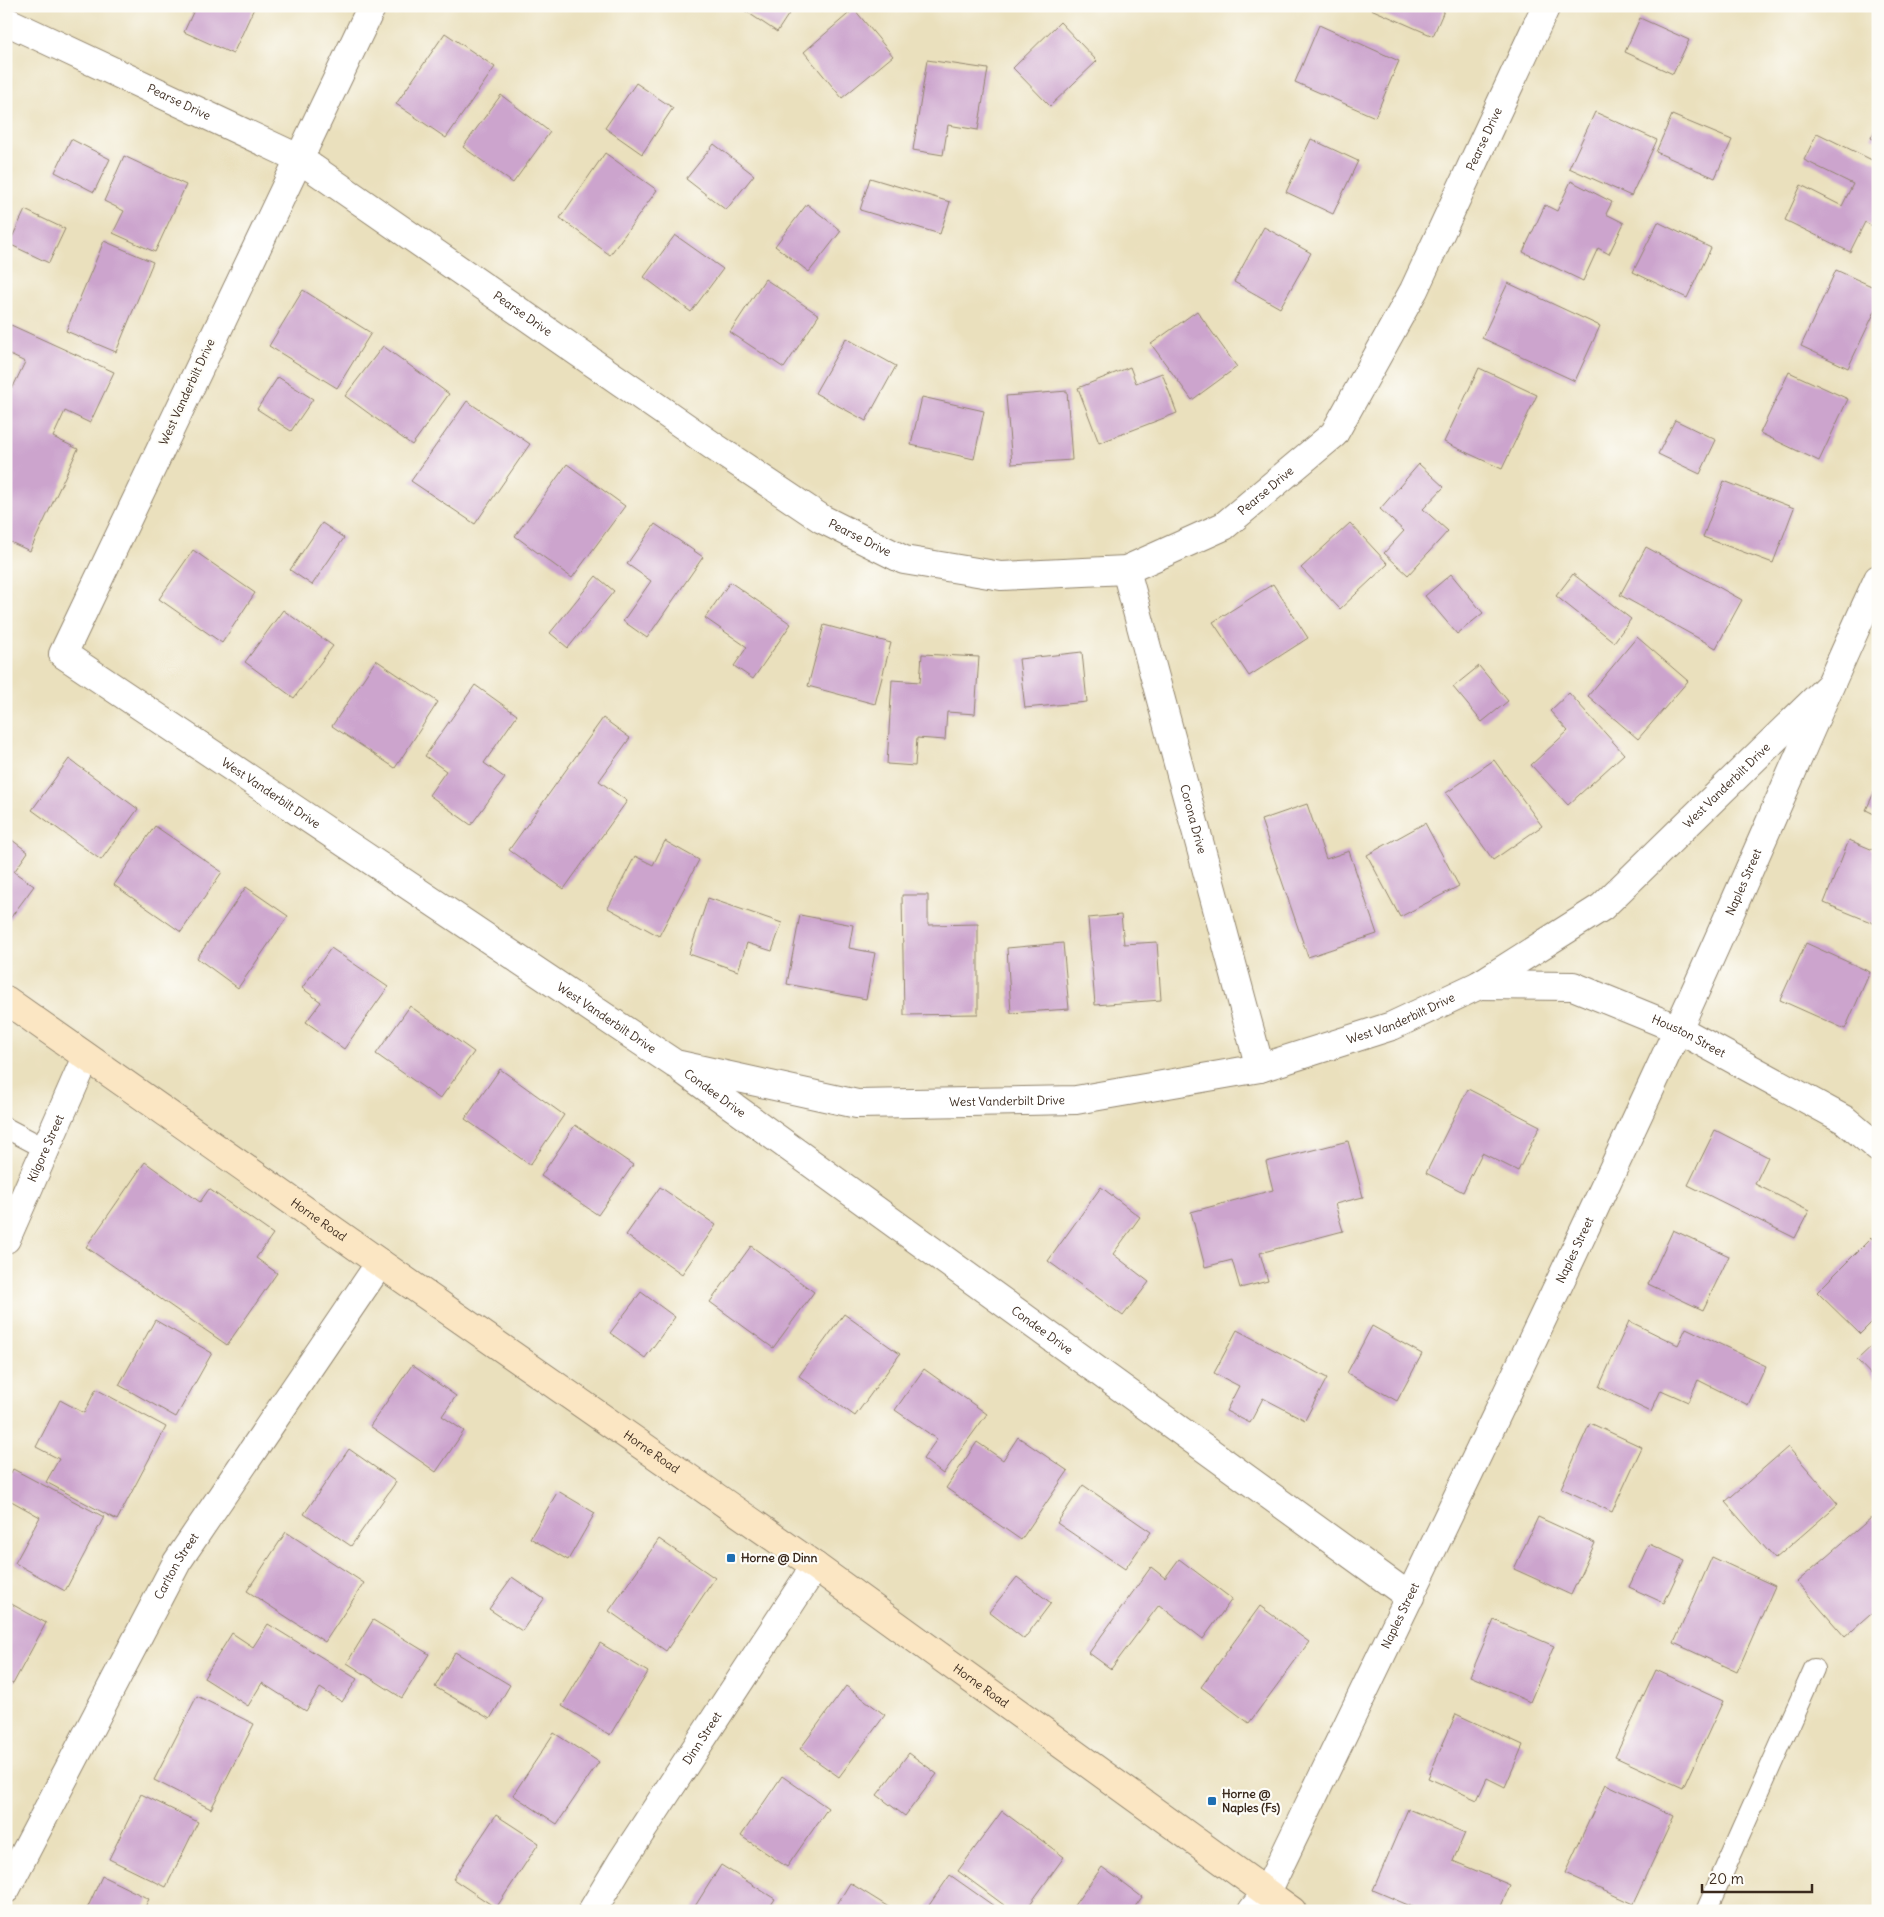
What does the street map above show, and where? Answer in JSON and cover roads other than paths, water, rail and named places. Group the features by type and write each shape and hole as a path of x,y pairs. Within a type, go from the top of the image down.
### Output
{"main road":[{"name":"Horne Road","path":"6,1000 380,1264 815,1566 1260,1901 1292,1911"}],"street":[{"name":"West Vanderbilt Drive","path":"372,6 63,654 674,1064 857,1104 1076,1100 1260,1068 1392,1026 1479,985 1602,907 1829,686"},
{"name":"Pearse Drive","path":"6,21 298,158 716,448 822,519 904,560 1001,576 1126,570 1224,526 1334,434 1414,290 1546,6"},
{"name":"Corona Drive","path":"1126,570 1260,1068"},
{"name":"Naples Street","path":"1260,1901 1410,1597 1678,1029 1878,578"},
{"name":"Houston Street","path":"1479,985 1573,986 1678,1029 1845,1120 1878,1148"},
{"name":"Kilgore Street","path":"6,1239 86,1057"},
{"name":"Condee Drive","path":"674,1064 1410,1597"},
{"name":"Carlton Street","path":"6,1889 177,1562 380,1264"},
{"name":"Dinn Street","path":"592,1911 622,1861 815,1566"}],"lane":[{"path":"6,1128 46,1149"},
{"path":"1706,1911 1814,1669"}],"place":[{"name":"Horne @ Dinn","path":"731,1558"},
{"name":"Horne @ Naples (Fs)","path":"1212,1801"}]}
